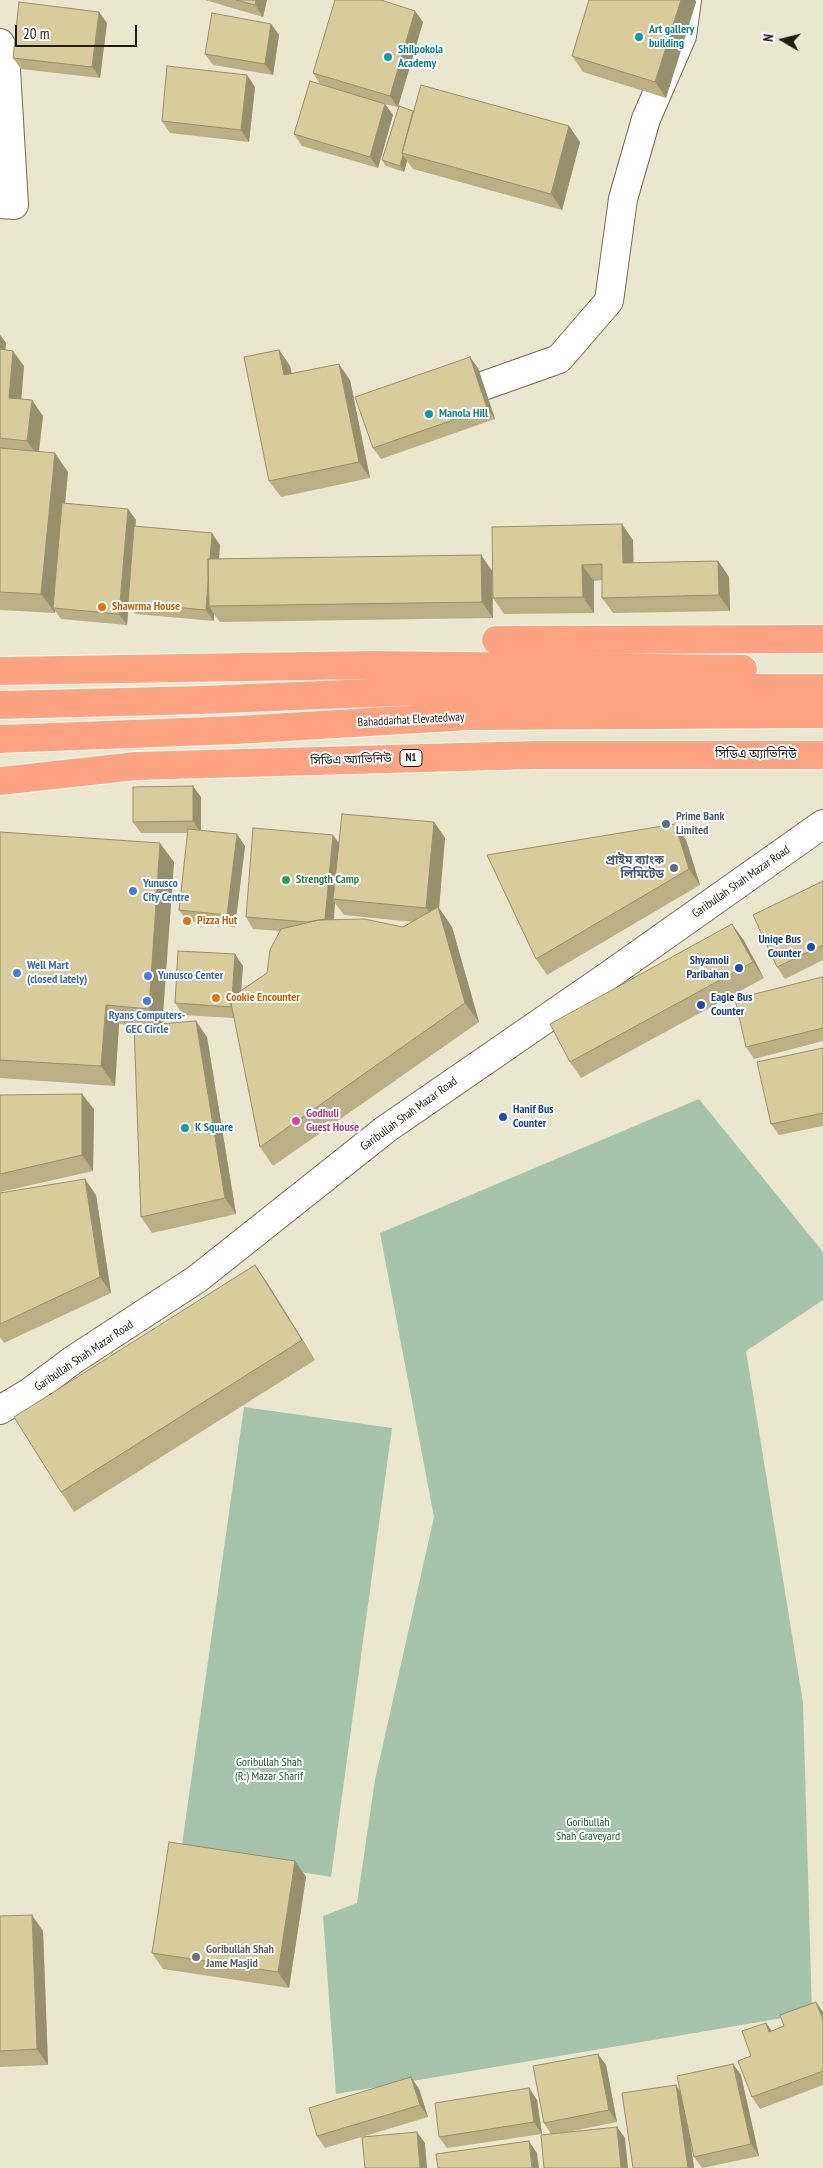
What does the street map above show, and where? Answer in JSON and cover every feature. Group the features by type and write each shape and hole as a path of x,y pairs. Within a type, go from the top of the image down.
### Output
{"highway":[{"path":"496,640 823,640"},
{"path":"0,671 371,665 823,670"},
{"path":"0,705 201,700 492,688 823,688"},
{"name":"Bahaddarhat Elevatedway","path":"0,739 237,730 470,716 823,714"},
{"name":"সিডিএ অ্যাভিনিউ","path":"0,781 136,766 534,755 823,755"}],"street":[{"path":"427,405 559,359 609,301 623,199 646,118 682,36 687,0"},
{"path":"0,43 5,53 14,205 0,204"},
{"name":"Garibullah Shah Mazar Road","path":"0,1410 30,1392 73,1360 197,1279 386,1129 605,978 823,824"}],"green space":[{"name":"Goribullah Shah Graveyard","path":"699,1099 823,1252 823,1300 746,1351 803,1703 812,2013 336,2094 323,1916 357,1903 375,1780 434,1517 380,1233"},
{"name":"Goribullah Shah (R:) Mazar Sharif","path":"244,1407 392,1428 331,1877 181,1852"}],"building":[{"path":"236,0 256,0 255,5"},
{"path":"335,0 381,0 415,11 390,96 313,73"},
{"name":"Art gallery building","path":"589,0 681,0 655,82 572,56"},
{"path":"19,2 99,12 92,67 13,58"},
{"path":"212,13 271,24 265,64 205,54"},
{"path":"167,66 247,75 241,130 162,121"},
{"path":"310,81 385,104 370,157 294,134"},
{"path":"421,85 569,126 551,194 402,153"},
{"path":"399,106 413,111 400,166 382,160"},
{"path":"0,349 13,351 9,398 32,400 27,441 0,438"},
{"path":"279,350 284,375 339,364 359,462 269,481 244,357"},
{"name":"Manola Hill","path":"470,357 487,408 373,448 355,397"},
{"path":"0,448 55,453 41,594 0,592"},
{"path":"62,503 128,509 119,614 53,608"},
{"path":"622,524 623,563 718,561 719,595 602,598 602,564 582,565 583,597 493,598 492,527"},
{"path":"134,526 212,533 210,559 208,559 206,610 128,603"},
{"path":"481,555 482,602 209,606 208,559"},
{"path":"193,786 193,821 133,822 133,787"},
{"path":"342,814 434,822 426,908 333,899"},
{"path":"675,824 689,869 536,959 487,855"},
{"path":"253,828 333,835 325,919 307,922 246,917"},
{"path":"188,829 237,834 227,915 179,910"},
{"path":"0,832 160,843 149,1009 106,1005 101,1066 0,1060"},
{"path":"823,881 823,945 777,967 753,915"},
{"path":"438,907 465,1003 260,1147 230,998 267,973 270,950 281,929 319,920 364,919 403,927"},
{"path":"732,924 753,962 570,1062 550,1024"},
{"path":"178,951 235,954 232,997 230,998 231,1007 175,1003"},
{"path":"822,977 823,1028 746,1047 735,999"},
{"name":"K Square","path":"196,1021 225,1198 141,1217 134,1026"},
{"path":"823,1048 823,1113 771,1124 757,1062"},
{"path":"82,1094 82,1155 0,1174 0,1095"},
{"path":"85,1179 100,1277 0,1324 0,1193"},
{"path":"255,1265 302,1340 61,1492 14,1417"},
{"path":"169,1842 295,1861 278,1972 152,1953"},
{"path":"32,1915 37,2049 0,2051 0,1916"},
{"path":"816,2002 823,2020 823,2071 752,2097 738,2061 751,2056 742,2031 766,2023 769,2032 784,2026 780,2015"},
{"path":"598,2054 609,2110 544,2123 533,2066"},
{"path":"733,2064 751,2144 694,2157 677,2076"},
{"path":"411,2077 420,2105 317,2136 309,2108"},
{"path":"676,2085 688,2168 633,2168 622,2093"},
{"path":"529,2088 534,2122 439,2137 435,2103"},
{"path":"617,2127 621,2168 544,2168 541,2135"},
{"path":"417,2132 420,2168 365,2168 362,2137"},
{"path":"529,2141 532,2168 438,2168 436,2154"}],"place":[{"name":"Art gallery building","path":"639,37"},
{"name":"Shilpokola Academy","path":"388,57"},
{"name":"Manola Hill","path":"429,414"},
{"name":"Shawrma House","path":"102,607"},
{"name":"Prime Bank Limited","path":"666,824"},
{"name":"প্রাইম ব্যাংক লিমিটেড","path":"674,868"},
{"name":"Strength Camp","path":"286,880"},
{"name":"Yunusco City Centre","path":"133,891"},
{"name":"Pizza Hut","path":"187,921"},
{"name":"Uniqe Bus Counter","path":"811,947"},
{"name":"Shyamoli Paribahan","path":"739,968"},
{"name":"Well Mart (closed lately)","path":"17,973"},
{"name":"Yunusco Center","path":"148,976"},
{"name":"Cookie Encounter","path":"216,998"},
{"name":"Ryans Computers- GEC Circle","path":"147,1001"},
{"name":"Eagle Bus Counter","path":"701,1005"},
{"name":"Hanif Bus Counter","path":"503,1117"},
{"name":"Godhuli Guest House","path":"296,1121"},
{"name":"K Square","path":"185,1128"},
{"name":"Goribullah Shah Jame Masjid","path":"196,1957"}]}
